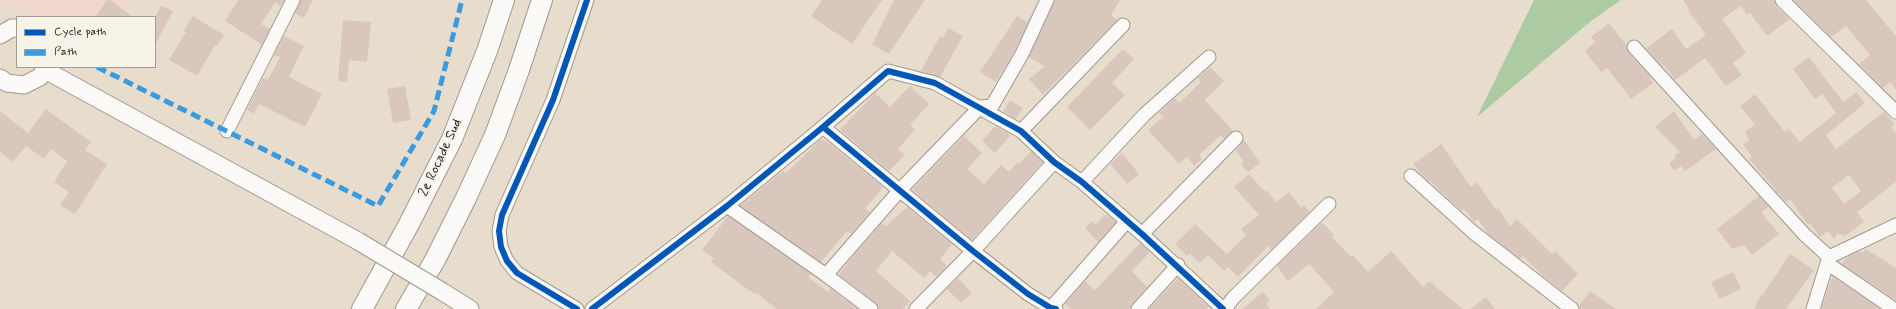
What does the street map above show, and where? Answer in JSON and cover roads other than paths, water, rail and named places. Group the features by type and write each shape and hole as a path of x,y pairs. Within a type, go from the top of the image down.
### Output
{"highway":[{"name":"2e Rocade Sud","path":"362,309 409,224 452,139 504,0"},
{"path":"406,309 435,260 463,205 495,135 520,70 542,0"}],"main road":[{"path":"0,35 12,28 16,28"},
{"path":"0,78 7,82 24,85 40,77 46,69 358,241 470,309"}],"street":[{"path":"227,131 293,0"},
{"path":"577,309 517,273 507,261 501,246 499,231 502,216 553,100 587,0"},
{"path":"826,275 900,190 980,107 992,106 1022,54 1047,0"},
{"path":"1782,0 1896,112"},
{"path":"1021,131 1123,25"},
{"path":"1634,46 1828,260 1894,309"},
{"path":"1082,182 1144,115 1209,57"},
{"path":"592,309 727,206 888,71 935,83 1021,131 1054,162 1082,182 1178,265 1224,309 1233,298 1329,204"},
{"path":"823,127 973,251 1028,294 1052,309 1127,221"},
{"path":"1142,234 1236,138"},
{"path":"916,309 973,251 1054,162"},
{"path":"1411,176 1474,233 1572,309"},
{"path":"727,206 826,275 871,309"},
{"path":"1813,309 1828,260 1896,225"},
{"path":"1138,309 1178,265"}]}
